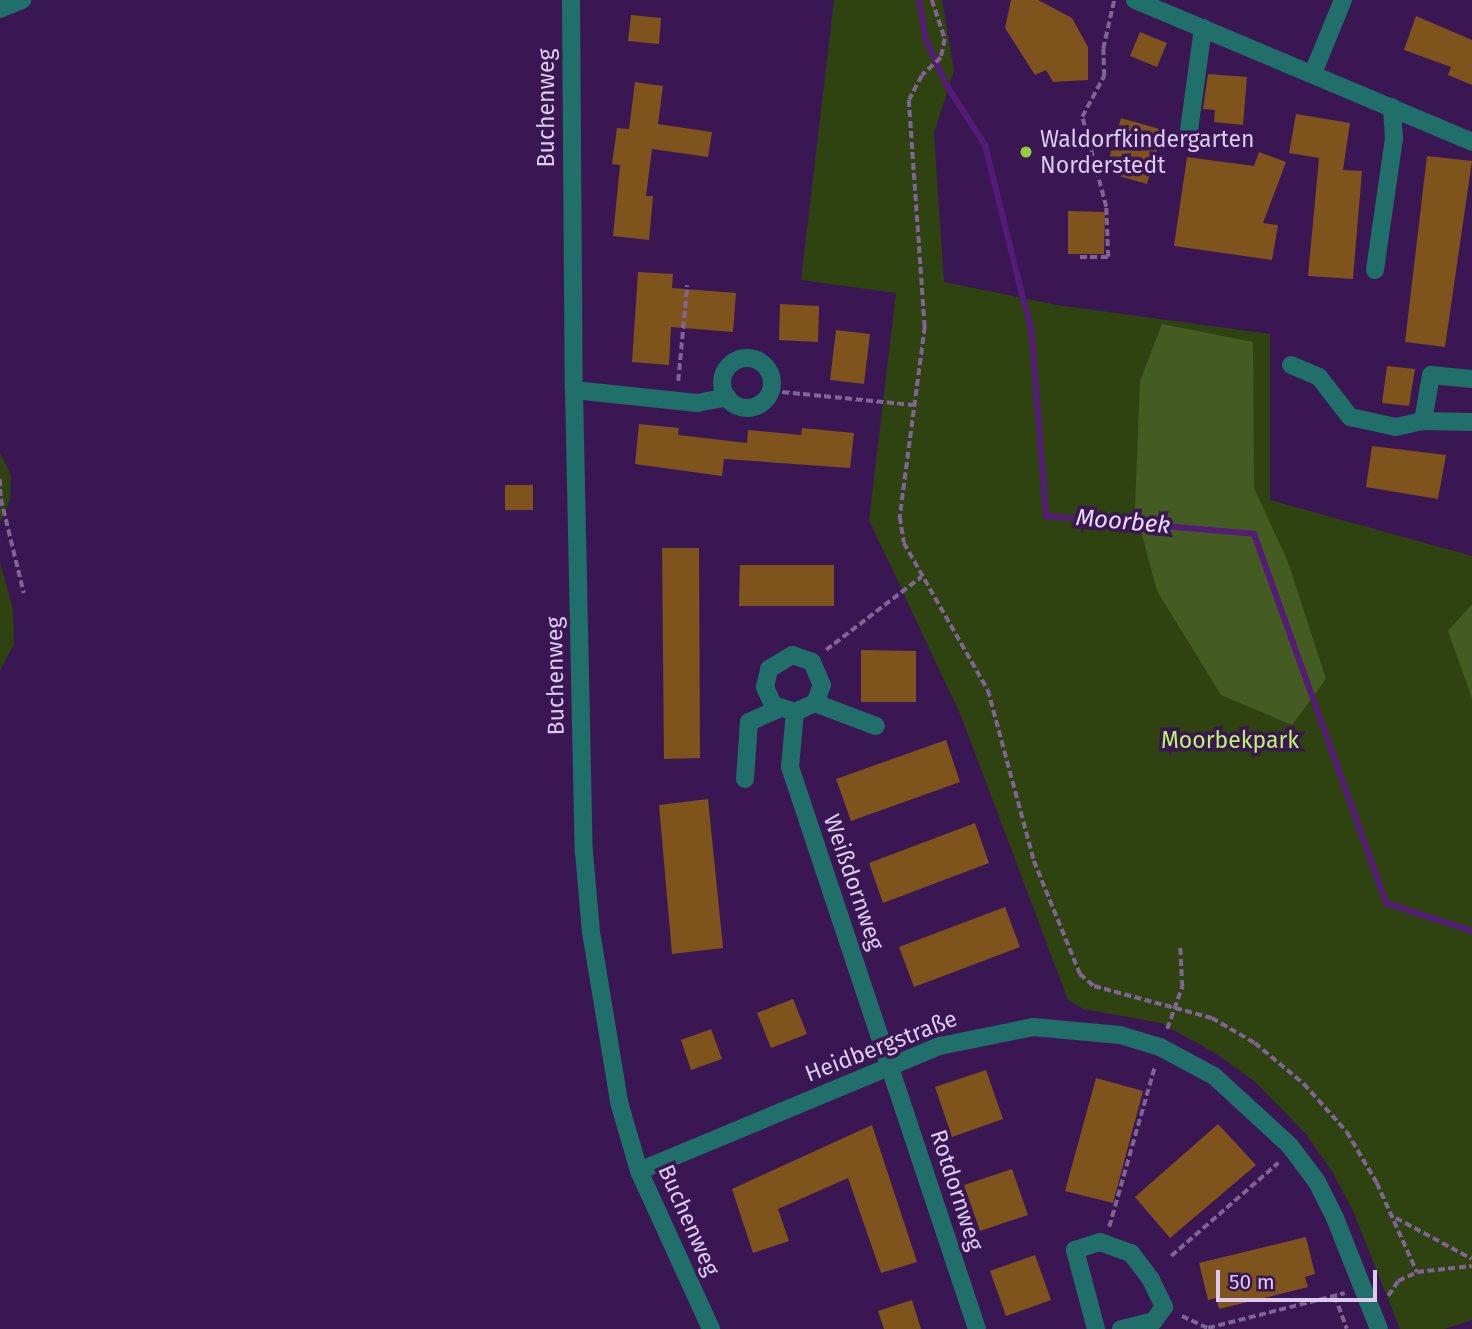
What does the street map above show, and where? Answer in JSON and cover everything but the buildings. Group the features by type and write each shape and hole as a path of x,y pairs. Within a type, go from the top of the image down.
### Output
{"street":[{"path":"0,9 22,0"},
{"name":"Buchenweg","path":"571,0 574,390 584,852 591,932 619,1102 639,1171 711,1329"},
{"path":"1135,0 1472,142"},
{"path":"1313,73 1343,0"},
{"path":"1189,130 1203,28"},
{"path":"1375,270 1394,138 1392,107"},
{"path":"747,358 768,368 772,391 755,408 742,408 727,397 722,381 726,370 747,358"},
{"path":"1291,365 1319,377 1350,417 1396,427 1423,421 1472,422"},
{"path":"1423,421 1431,375 1472,379"},
{"path":"574,390 697,403 727,397"},
{"name":"Weißdornweg","path":"811,661 786,656 769,669 765,687 786,710 790,767 891,1065"},
{"path":"811,661 822,685 815,703"},
{"path":"745,779 749,722 815,703 876,726"},
{"name":"Heidbergstraße","path":"639,1171 940,1045 1033,1027 1120,1035 1160,1047 1188,1060 1241,1097 1293,1150 1317,1182 1364,1288 1376,1323"},
{"name":"Rotdornweg","path":"891,1065 977,1329"},
{"path":"1096,1329 1075,1250 1104,1244 1131,1253 1152,1280 1164,1307 1154,1321 1121,1329"}],"path":[{"path":"932,0 945,39 941,58 922,76 909,100 925,327 900,517 904,543 988,690 1034,861 1080,974 1094,986 1212,1018 1255,1043 1304,1084 1347,1132 1395,1217 1417,1272"},
{"path":"1080,257 1108,257 1106,207 1082,117 1104,76 1103,49 1114,0"},
{"path":"676,401 687,285"},
{"path":"772,391 913,405"},
{"path":"0,479 0,499 24,593"},
{"path":"811,661 921,576"},
{"path":"1104,1244 1160,1047 1182,987 1180,946"},
{"path":"1171,1256 1293,1150"},
{"path":"1395,1217 1472,1259"},
{"path":"1376,1323 1391,1310 1391,1287 1417,1272 1472,1266"},
{"path":"1164,1307 1208,1328 1364,1288"},
{"path":"1335,1296 1347,1329"}],"green space":[{"name":"Moorbekpark","path":"834,0 942,0 954,71 934,133 944,282 1057,305 1270,334 1270,500 1472,556 1472,1320 1444,1329 1400,1329 1353,1211 1333,1173 1306,1134 1255,1082 1217,1054 1161,1023 1083,1009 1068,1000 961,716 869,520 896,293 801,280"},
{"path":"1162,324 1253,342 1254,488 1288,562 1326,679 1292,725 1221,695 1157,591 1135,508 1140,381"},
{"path":"0,452 11,475 10,500 0,522"},
{"path":"0,562 13,609 14,644 0,670"},
{"path":"1472,604 1472,698 1448,631"}],"waterway":[{"name":"Moorbek","path":"919,0 926,40 947,86 985,145 1031,328 1046,516 1254,534 1386,903 1472,931"}],"place":[{"name":"Waldorfkindergarten Norderstedt","path":"1026,152"}]}
